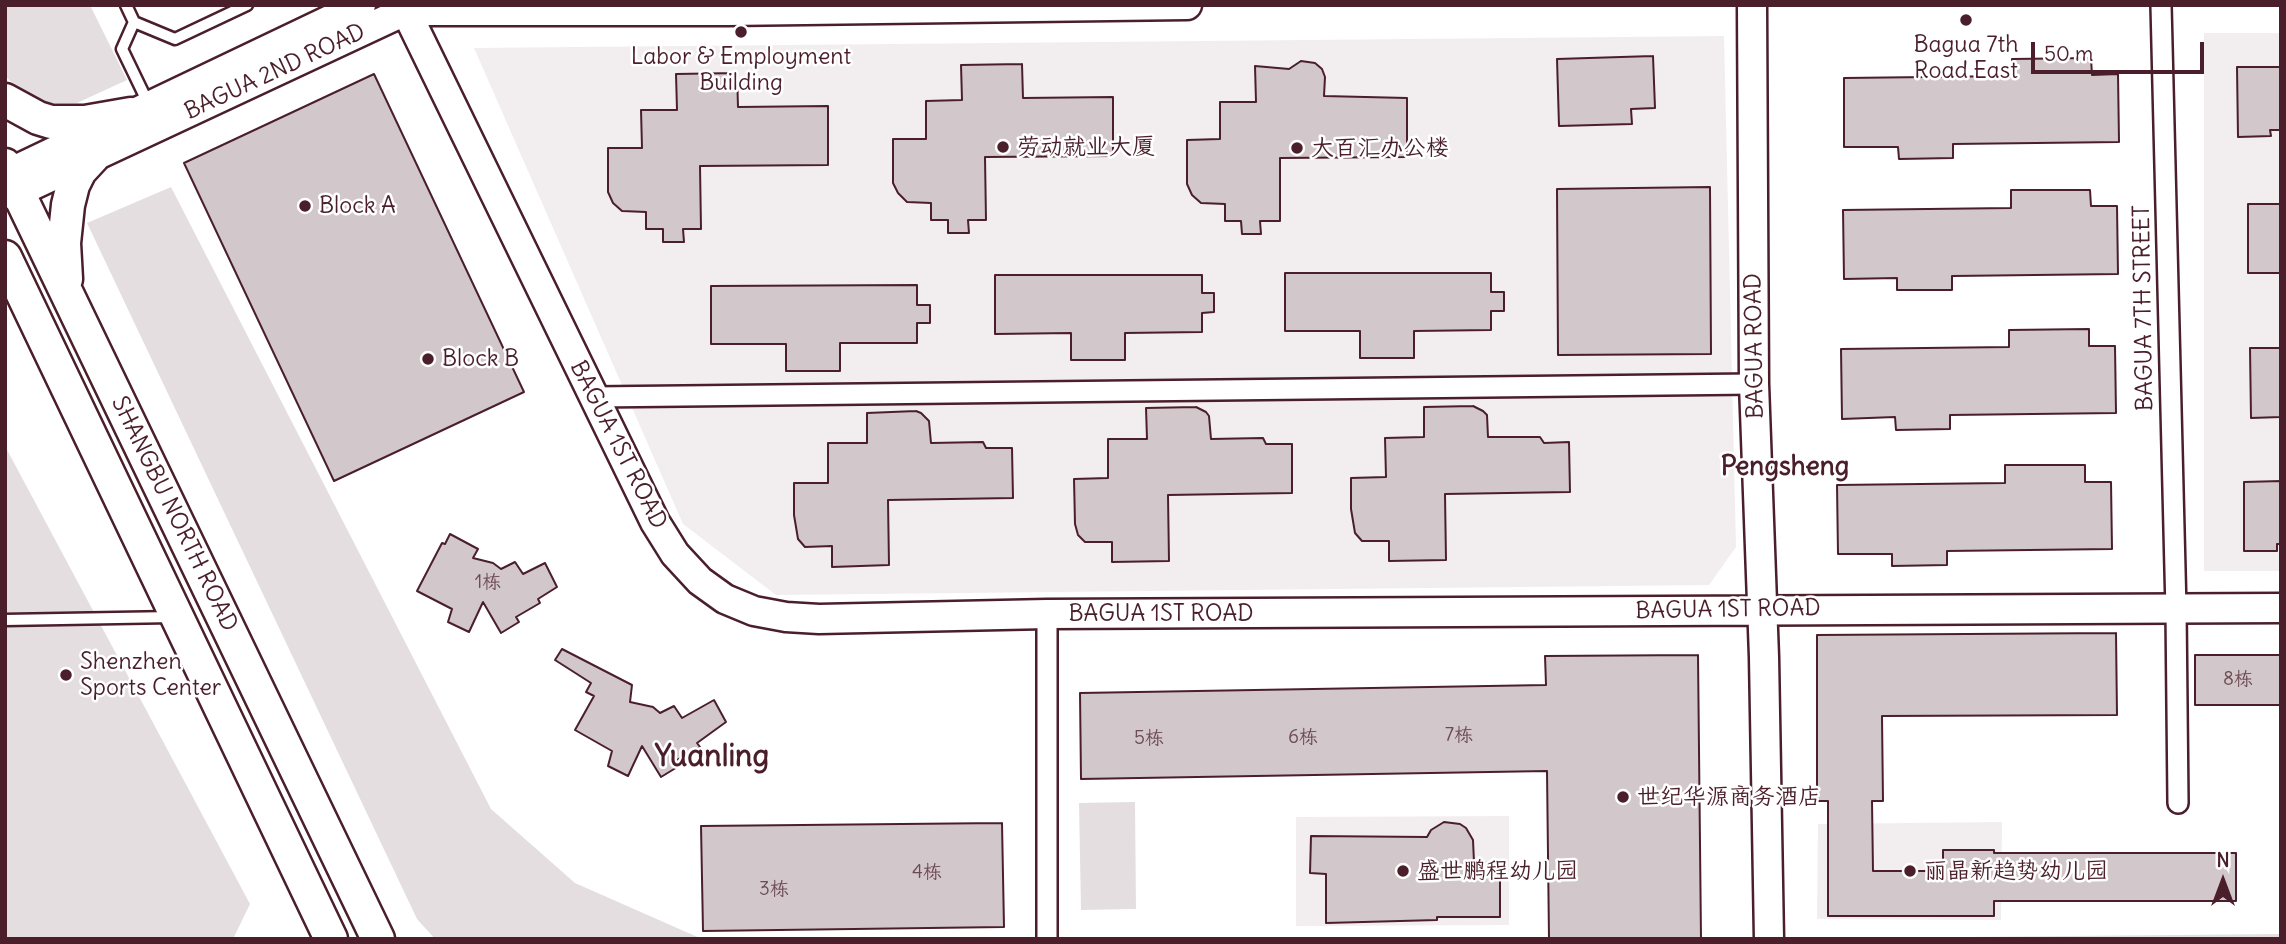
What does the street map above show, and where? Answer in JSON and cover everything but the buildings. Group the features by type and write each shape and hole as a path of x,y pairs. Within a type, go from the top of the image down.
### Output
{"main road":[{"path":"5,100 51,122 85,122 140,110"},
{"path":"68,295 64,243 68,205 80,171 93,157"},
{"name":"SHANGBU NORTH ROAD","path":"8,180 68,295 378,939"},
{"name":"SHANGBU NORTH ROAD","path":"5,257 328,935"}],"street":[{"name":"BAGUA 2ND ROAD","path":"8,180 140,110 361,5"},
{"name":"BAGUA 2ND ROAD","path":"8,180 93,157 404,8 1187,5"},
{"name":"BAGUA ROAD","path":"1752,5 1754,384 1769,939"},
{"name":"BAGUA 7TH STREET","path":"2161,5 2176,610 2178,803"},
{"name":"BAGUA 1ST ROAD","path":"404,8 655,523 675,554 700,581 724,599 754,611 786,618 1047,614 2281,608"},
{"path":"594,397 1754,384"},
{"path":"1047,614 1047,939"}],"lane":[{"path":"125,5 134,22 175,39 247,5"},
{"path":"134,22 122,50 140,110"},
{"path":"5,620 178,617"}],"shaded area":[{"path":"5,5 90,5 127,80 77,103 51,103 22,92 5,76"},
{"path":"2204,33 2281,33 2281,571 2204,571"},
{"path":"1724,36 1736,547 1709,585 776,595 683,524 474,48"},
{"path":"171,187 491,809 575,883 702,939 435,939 417,919 87,223"},
{"name":"Shenzhen Sports Center","path":"5,446 250,904 233,939 5,939"},
{"path":"1135,802 1136,909 1081,910 1079,803"},
{"name":"盛世鹏程幼儿园","path":"1509,816 1509,925 1296,926 1296,817"},
{"name":"丽晶新趋势幼儿园","path":"2002,822 2001,920 1817,919 1818,824"},
{"path":"2281,934 2281,939 1751,939"}],"place":[{"name":"Bagua 7th Road East","path":"1966,20"},
{"name":"Labor & Employment Building","path":"741,32"},
{"name":"劳动就业大厦","path":"1003,147"},
{"name":"大百汇办公楼","path":"1297,148"},
{"name":"Block A","path":"305,206"},
{"name":"Block B","path":"428,359"},
{"name":"Shenzhen Sports Center","path":"66,675"},
{"name":"世纪华源商务酒店","path":"1623,797"},
{"name":"盛世鹏程幼儿园","path":"1403,871"},
{"name":"丽晶新趋势幼儿园","path":"1910,871"}],"district":[{"name":"Pengsheng","path":"1785,468"},
{"name":"Yuanling","path":"712,757"}]}
